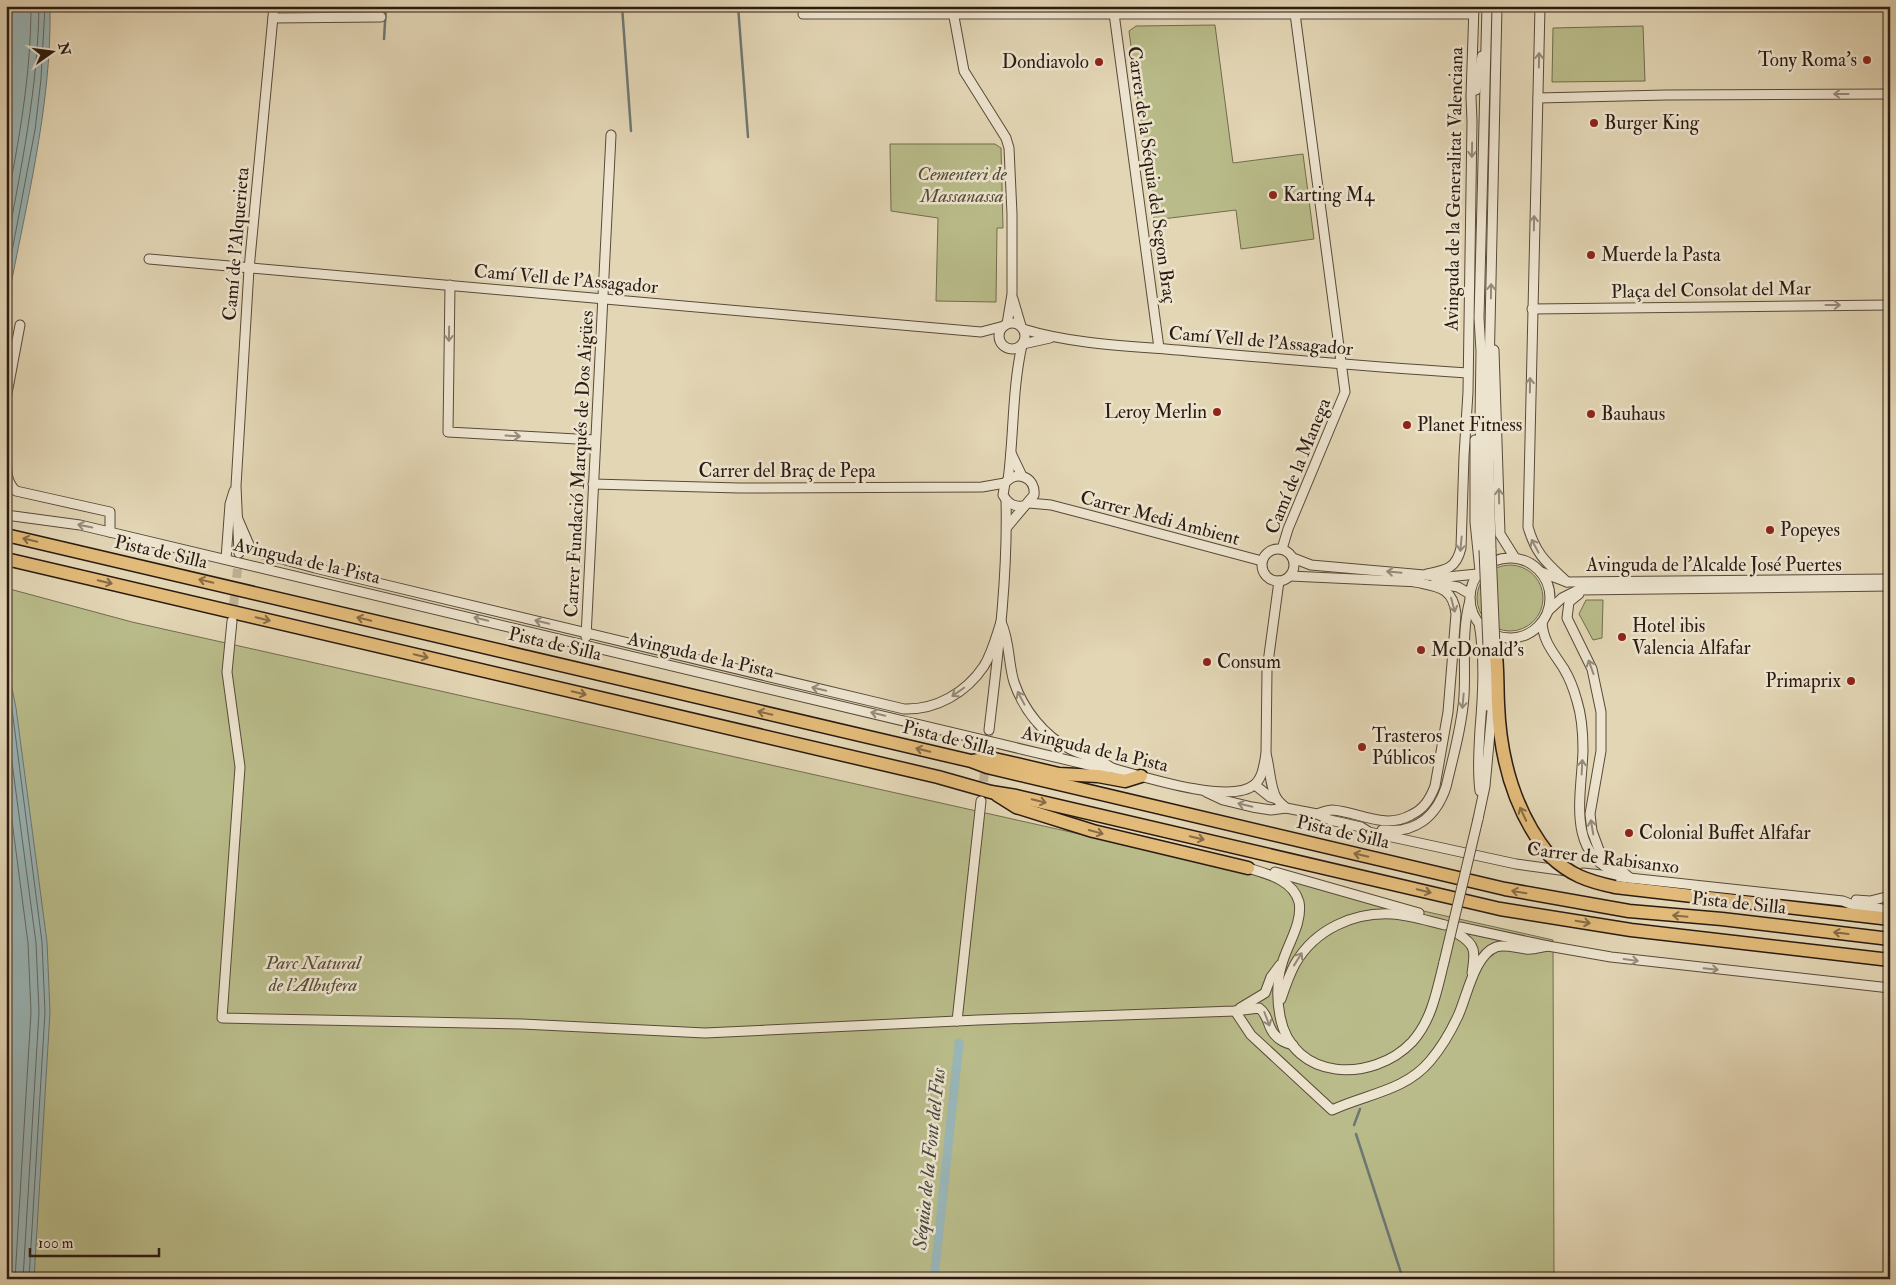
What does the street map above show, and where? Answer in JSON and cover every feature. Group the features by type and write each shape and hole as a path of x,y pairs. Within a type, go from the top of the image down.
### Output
{"highway":[{"name":"Pista de Silla","path":"6,535 971,761 997,769 1505,889 1629,911 1722,919 1890,939"},
{"name":"Pista de Silla","path":"6,559 919,773 991,792 1016,796 1500,909 1641,931 1890,960"},
{"path":"1491,647 1501,745 1514,794 1534,836 1562,868 1588,881 1615,887 1890,919"},
{"path":"971,761 990,758 1059,774 1098,776 1125,781 1141,776"},
{"path":"991,792 1016,807 1093,831 1248,868"}],"street":[{"name":"Camí de l'Alquerieta","path":"239,553 236,486 249,269 274,6"},
{"path":"1487,6 1491,38 1492,229 1487,550"},
{"path":"1475,522 1475,393 1481,229 1491,38 1497,6"},
{"path":"1472,121 1478,72 1502,6"},
{"path":"1540,6 1528,527 1532,541 1542,559 1567,582"},
{"name":"Camí de la Manega","path":"1282,549 1288,528 1345,392 1343,365 1294,9"},
{"path":"803,14 952,10 1473,10"},
{"path":"952,10 964,71 1006,138 1009,148 1012,214 1012,294 1005,325 1000,333 1003,344 1016,370"},
{"name":"Carrer de la Séquia del Segon Braç","path":"1113,10 1158,348"},
{"name":"Avinguda de la Generalitat Valenciana","path":"1468,392 1473,10"},
{"path":"273,18 381,17"},
{"path":"1538,98 1890,94"},
{"name":"Carrer Fundació Marqués de Dos Aigües","path":"586,644 611,135"},
{"name":"Camí Vell de l'Assagador","path":"149,259 981,332 1005,325"},
{"path":"450,285 448,432 595,440"},
{"path":"989,730 1001,622 1006,528 1006,481 1011,453 1016,370 1022,344 1026,336 1012,294"},
{"name":"Plaça del Consolat del Mar","path":"1532,309 1890,305"},
{"path":"1248,868 1280,879 1290,887 1296,896 1300,912 1282,963 1278,981 1280,1016 1284,1030 1302,1055 1327,1068 1341,1071 1362,1069 1390,1060 1413,1041 1422,1028 1436,994 1478,819 1490,747 1491,647 1480,420 1481,351 1479,318"},
{"path":"1490,318 1496,362 1500,534 1515,558"},
{"path":"1005,325 1014,323 1022,327"},
{"path":"6,398 20,325"},
{"name":"Camí Vell de l'Assagador","path":"1022,327 1051,338 1343,365 1468,373"},
{"name":"Camí Vell de l'Assagador","path":"981,332 1003,344"},
{"name":"Camí Vell de l'Assagador","path":"1022,344 1051,338"},
{"path":"1003,344 1014,349 1022,344"},
{"path":"1468,392 1470,456 1478,572"},
{"path":"1427,574 1448,569 1458,559 1461,548 1468,392"},
{"path":"1011,453 1022,476"},
{"path":"6,458 7,478 10,486 16,492 110,512 110,532"},
{"path":"1006,481 1014,476 1022,476 1031,481 1034,491 1032,500 1006,528"},
{"name":"Carrer del Braç de Pepa","path":"593,484 739,488 982,487 1006,481"},
{"name":"Camí de l'Alquerieta","path":"226,559 230,504 236,486"},
{"name":"Carrer del Braç de Pepa","path":"982,487 1005,498"},
{"name":"Carrer Medi Ambient","path":"1034,491 1050,506"},
{"path":"1005,498 1010,505 1017,507 1026,505"},
{"name":"Carrer Medi Ambient","path":"1026,505 1050,506 1262,561"},
{"name":"Avinguda de la Pista","path":"6,515 80,525 293,574 1101,768 1112,768 1205,792 1246,790 1255,785"},
{"name":"Avinguda de la Pista","path":"237,517 250,547 256,552 315,568 904,709 918,710 932,707 963,689 974,679 984,665 991,652 1001,622"},
{"path":"1361,827 1391,831 1403,829 1421,822 1437,809 1446,787 1462,710 1466,617 1470,597 1472,583 1478,572 1490,563 1502,558 1515,558 1529,562 1541,572 1550,591 1548,611 1542,622 1534,630 1523,636 1499,637 1488,632 1479,623 1472,613 1470,597 1458,587 1415,582 1290,576 1278,582 1264,574 1262,561 1269,551 1282,549 1293,558 1311,565 1427,574 1447,578 1478,572"},
{"path":"1290,576 1294,566 1293,558"},
{"path":"293,574 315,568"},
{"name":"Avinguda de l'Alcalde José Puertes","path":"1541,572 1567,582 1890,579"},
{"path":"374,582 405,601"},
{"path":"1277,799 1270,797 1255,785 1263,772 1266,754 1266,670 1278,582"},
{"path":"1415,582 1446,592 1455,604 1456,614 1448,712"},
{"name":"Avinguda de l'Alcalde José Puertes","path":"1548,611 1562,598 1578,590 1890,586"},
{"path":"372,593 407,590"},
{"path":"1586,591 1570,602 1567,618 1592,669 1601,712 1601,751 1591,802 1592,832 1599,850 1611,864 1630,878"},
{"path":"232,621 227,672 240,768 222,1018 522,1024 705,1033 957,1021 1235,1011 1260,1008 1265,1012 1274,1035 1293,1045"},
{"path":"1001,622 1006,633 1009,666 1017,689 1029,712 1046,732 1056,740 1087,756 1102,761 1112,768"},
{"path":"1542,622 1545,639 1572,685 1580,713 1583,749 1579,813 1583,837 1588,848 1603,866 1630,878"},
{"path":"1479,623 1482,641 1482,705 1478,775 1480,791"},
{"path":"1478,819 1487,724 1491,647"},
{"path":"1448,712 1463,652"},
{"name":"Carrer de Rabisanxo","path":"1317,814 1330,810 1383,822 1402,820 1424,806 1435,786 1448,712"},
{"path":"1266,754 1270,766 1273,789 1277,799 1286,808"},
{"name":"Carrer de Rabisanxo","path":"1205,792 1223,800 1252,807 1271,810 1286,808 1317,814 1330,820 1361,827 1369,832 1516,864 1613,878 1630,878 1843,901 1853,905 1890,910"},
{"path":"957,1021 981,801"},
{"path":"1248,868 1267,870 1445,925 1410,917 1376,914 1355,917 1340,923 1326,931 1303,952 1295,964 1279,1004"},
{"path":"1843,901 1870,901 1890,896"},
{"path":"1471,981 1475,954 1468,940 1459,931 1662,964 1890,988"},
{"path":"1235,1011 1251,1035 1332,1110 1349,1102 1390,1090 1413,1077 1430,1061 1458,1015 1471,981 1487,951 1508,945 1527,949 1548,946"},
{"path":"1235,1011 1265,993 1271,977 1282,963"}],"green space":[{"path":"1215,25 1233,163 1303,154 1314,239 1241,249 1236,210 1154,220 1129,31 1136,26"},
{"path":"1643,26 1645,81 1552,82 1553,28"},
{"name":"Cementeri de Massanassa","path":"890,144 995,144 1001,148 1003,228 997,228 996,302 936,301 938,218 891,211"},
{"path":"1510,565 1522,568 1533,575 1540,586 1543,598 1540,610 1533,621 1522,628 1510,631 1498,628 1487,621 1480,610 1477,598 1480,586 1487,575 1498,568"},
{"name":"Parc Natural de l'Albufera","path":"6,588 132,622 1553,940 1554,1279 6,1279"},
{"path":"1586,600 1603,600 1602,638 1593,640 1579,614"}],"water":[{"path":"6,6 50,6 49,45 42,121 6,311"},
{"path":"6,658 16,708 47,942 50,1012 34,1279 6,1279"}],"waterway":[{"path":"384,39 386,6"},
{"path":"622,6 631,131"},
{"path":"738,6 748,137"},
{"name":"Séquia de la Font del Fus","path":"934,1279 959,1043"},
{"path":"1354,1125 1360,1109"},
{"path":"1356,1134 1403,1279"}],"tunnel":[{"path":"232,618 239,556"},
{"path":"982,795 989,730"}],"place":[{"name":"Tony Roma's","path":"1867,60"},
{"name":"Dondiavolo","path":"1099,62"},
{"name":"Burger King","path":"1594,123"},
{"name":"Karting M4","path":"1273,195"},
{"name":"Muerde la Pasta","path":"1591,255"},
{"name":"Leroy Merlin","path":"1217,412"},
{"name":"Bauhaus","path":"1591,414"},
{"name":"Planet Fitness","path":"1407,425"},
{"name":"Popeyes","path":"1770,530"},
{"name":"Hotel ibis Valencia Alfafar","path":"1622,637"},
{"name":"McDonald's","path":"1421,650"},
{"name":"Consum","path":"1207,662"},
{"name":"Primaprix","path":"1851,681"},
{"name":"Trasteros Públicos","path":"1362,747"},
{"name":"Colonial Buffet Alfafar","path":"1629,833"}]}
